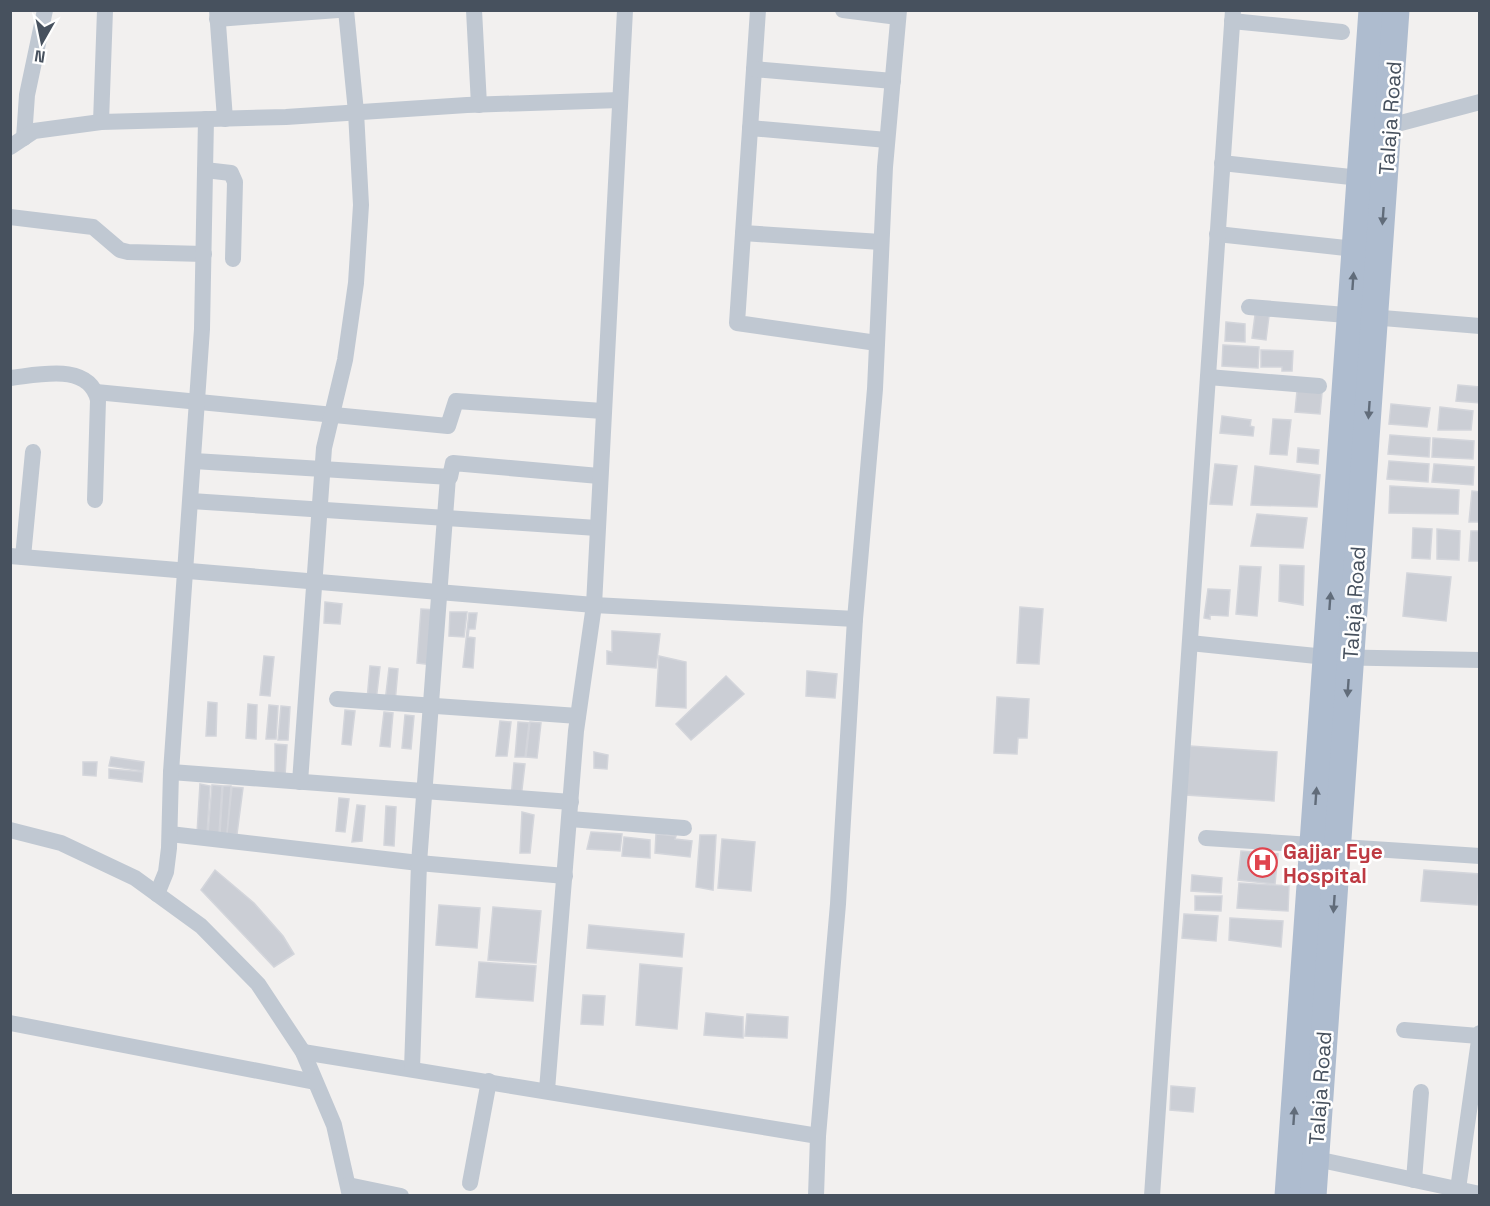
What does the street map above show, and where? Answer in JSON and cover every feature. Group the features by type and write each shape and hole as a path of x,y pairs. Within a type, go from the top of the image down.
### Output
{"main road":[{"name":"Talaja Road","path":"1363,317 1355,249 1360,178 1376,129 1372,10"},
{"name":"Talaja Road","path":"1288,1196 1303,1156 1376,129 1396,10"},
{"name":"Talaja Road","path":"1303,1156 1313,1196"}],"street":[{"path":"17,143 45,10"},
{"path":"101,122 105,10"},
{"path":"225,119 217,15 338,10"},
{"path":"300,782 323,469 331,416 345,360 356,283 360,204 356,112 346,10"},
{"path":"474,10 479,105"},
{"path":"547,1090 578,716 594,604 625,10"},
{"path":"758,10 737,324 877,343"},
{"path":"816,1196 818,1136 838,903 855,619 877,343 887,140 898,14 843,10"},
{"path":"1152,1196 1232,16 1342,32"},
{"path":"754,69 892,81"},
{"path":"17,143 34,131 101,122 225,119 620,100"},
{"path":"1376,129 1479,102"},
{"path":"158,894 166,872 170,834 171,772 198,401 204,254 206,119"},
{"path":"750,128 887,140"},
{"path":"1222,163 1360,178"},
{"path":"205,170 231,174 235,182 233,260"},
{"path":"10,217 93,227 120,250 128,252 204,254"},
{"path":"743,233 881,242"},
{"path":"1218,234 1355,249"},
{"path":"1250,307 1479,326"},
{"path":"10,378 70,374 85,380 96,392 448,426 456,401 603,411"},
{"path":"1208,378 1319,386"},
{"path":"95,500 96,392"},
{"path":"33,452 17,556 594,604 855,619"},
{"path":"194,461 448,477"},
{"path":"412,1069 419,863 448,477 453,464 599,476"},
{"path":"191,501 321,507 597,528"},
{"path":"1190,643 1338,657 1479,660"},
{"path":"337,699 578,716"},
{"path":"171,772 424,792 684,828"},
{"path":"10,830 61,843 135,878 201,926 258,984 303,1052 334,1125 349,1190 401,1196"},
{"path":"170,834 419,863 565,876"},
{"path":"1206,838 1479,856"},
{"path":"10,1023 315,1082"},
{"path":"1404,1030 1479,1034 1458,1189"},
{"path":"303,1052 818,1136"},
{"path":"470,1183 489,1082"},
{"path":"1414,1180 1421,1092"},
{"path":"1303,1156 1479,1194"}],"building":[{"path":"1255,315 1269,316 1266,340 1252,338"},
{"path":"1226,322 1245,324 1245,342 1225,341"},
{"path":"1223,345 1259,347 1258,368 1222,366"},
{"path":"1261,350 1293,351 1292,371 1282,371 1282,367 1261,367"},
{"path":"1458,385 1480,387 1480,403 1456,401"},
{"path":"1297,391 1322,393 1320,414 1295,412"},
{"path":"1391,404 1430,408 1427,427 1389,424"},
{"path":"1440,407 1473,411 1471,430 1438,430"},
{"path":"1222,416 1251,420 1250,426 1254,427 1253,436 1220,433"},
{"path":"1273,419 1291,420 1287,455 1270,454"},
{"path":"1390,435 1430,438 1429,457 1388,454"},
{"path":"1433,438 1474,441 1473,459 1432,457"},
{"path":"1298,448 1319,450 1318,464 1297,462"},
{"path":"1389,461 1429,464 1428,482 1387,479"},
{"path":"1215,464 1237,466 1232,505 1210,504"},
{"path":"1434,464 1474,467 1473,485 1432,482"},
{"path":"1255,466 1320,475 1317,507 1251,505"},
{"path":"1390,486 1459,490 1458,514 1389,513"},
{"path":"1472,491 1480,492 1480,522 1469,522"},
{"path":"1257,514 1307,518 1303,548 1251,546"},
{"path":"1413,528 1432,529 1430,559 1412,558"},
{"path":"1437,529 1460,531 1459,560 1437,559"},
{"path":"1471,531 1480,531 1480,561 1469,561"},
{"path":"1280,565 1304,566 1303,605 1279,601"},
{"path":"1240,566 1261,567 1257,616 1236,614"},
{"path":"1407,573 1451,577 1446,621 1403,616"},
{"path":"1208,589 1230,590 1228,616 1210,615 1210,619 1204,618"},
{"path":"325,602 342,604 340,624 324,623"},
{"path":"1020,607 1043,609 1039,664 1017,663"},
{"path":"421,609 437,610 433,665 417,663"},
{"path":"450,612 467,612 464,637 449,636"},
{"path":"469,613 477,613 475,629 469,629 468,637 475,638 473,668 463,667"},
{"path":"612,631 660,634 656,668 607,664 607,651 612,652"},
{"path":"264,656 274,657 270,696 260,695"},
{"path":"659,656 686,662 686,708 656,706"},
{"path":"370,666 380,667 376,701 367,700"},
{"path":"389,668 398,669 395,703 385,702"},
{"path":"807,671 837,674 835,698 806,696"},
{"path":"726,676 744,694 691,740 676,724"},
{"path":"997,697 1029,699 1027,738 1018,738 1017,754 994,753"},
{"path":"208,702 217,703 216,736 206,736"},
{"path":"248,704 257,705 256,739 246,738"},
{"path":"269,705 278,706 276,739 266,739"},
{"path":"281,706 290,707 288,740 278,740"},
{"path":"345,710 355,711 351,745 342,744"},
{"path":"384,712 393,713 390,747 380,746"},
{"path":"405,715 414,716 411,749 402,748"},
{"path":"500,721 511,722 507,756 496,756"},
{"path":"518,722 529,723 525,757 515,757"},
{"path":"530,722 541,723 537,758 526,757"},
{"path":"275,744 287,745 285,776 275,775"},
{"path":"1190,746 1277,752 1274,801 1186,795"},
{"path":"594,752 608,755 607,769 594,768"},
{"path":"111,757 144,762 143,771 109,766"},
{"path":"83,762 97,762 96,776 83,775"},
{"path":"514,763 525,764 521,798 511,798"},
{"path":"109,769 143,772 142,782 109,778"},
{"path":"200,784 210,786 207,834 197,833"},
{"path":"212,785 222,786 219,834 208,834"},
{"path":"223,786 231,786 227,834 220,834"},
{"path":"232,787 243,788 237,834 227,834"},
{"path":"339,798 349,799 345,832 336,831"},
{"path":"357,805 365,806 362,841 352,842"},
{"path":"386,806 396,807 394,846 384,845"},
{"path":"522,812 534,815 530,853 520,853"},
{"path":"591,832 622,834 620,851 587,849"},
{"path":"656,834 676,836 675,839 692,841 690,857 655,853"},
{"path":"700,835 716,835 713,890 696,887"},
{"path":"624,837 650,840 650,858 622,856"},
{"path":"722,839 755,842 751,891 718,888"},
{"path":"1241,851 1278,854 1275,884 1238,880"},
{"path":"215,870 254,903 283,936 294,954 274,967 201,890"},
{"path":"1424,870 1480,874 1477,905 1421,901"},
{"path":"1192,875 1222,878 1221,893 1191,891"},
{"path":"1239,883 1289,886 1288,911 1237,908"},
{"path":"1195,896 1222,896 1221,911 1195,910"},
{"path":"439,905 480,908 477,948 436,945"},
{"path":"493,907 541,911 536,963 488,960"},
{"path":"1184,914 1218,916 1216,941 1182,938"},
{"path":"1230,918 1283,921 1281,947 1229,940"},
{"path":"589,925 684,934 682,957 587,948"},
{"path":"479,962 536,966 533,1001 476,997"},
{"path":"640,964 682,968 677,1029 636,1025"},
{"path":"583,995 605,996 603,1025 581,1024"},
{"path":"706,1013 743,1017 743,1038 704,1035"},
{"path":"747,1014 788,1017 787,1038 745,1036"},
{"path":"1171,1086 1195,1088 1193,1112 1170,1110"}],"place":[{"name":"Gajjar Eye Hospital","path":"1262,863"}]}
